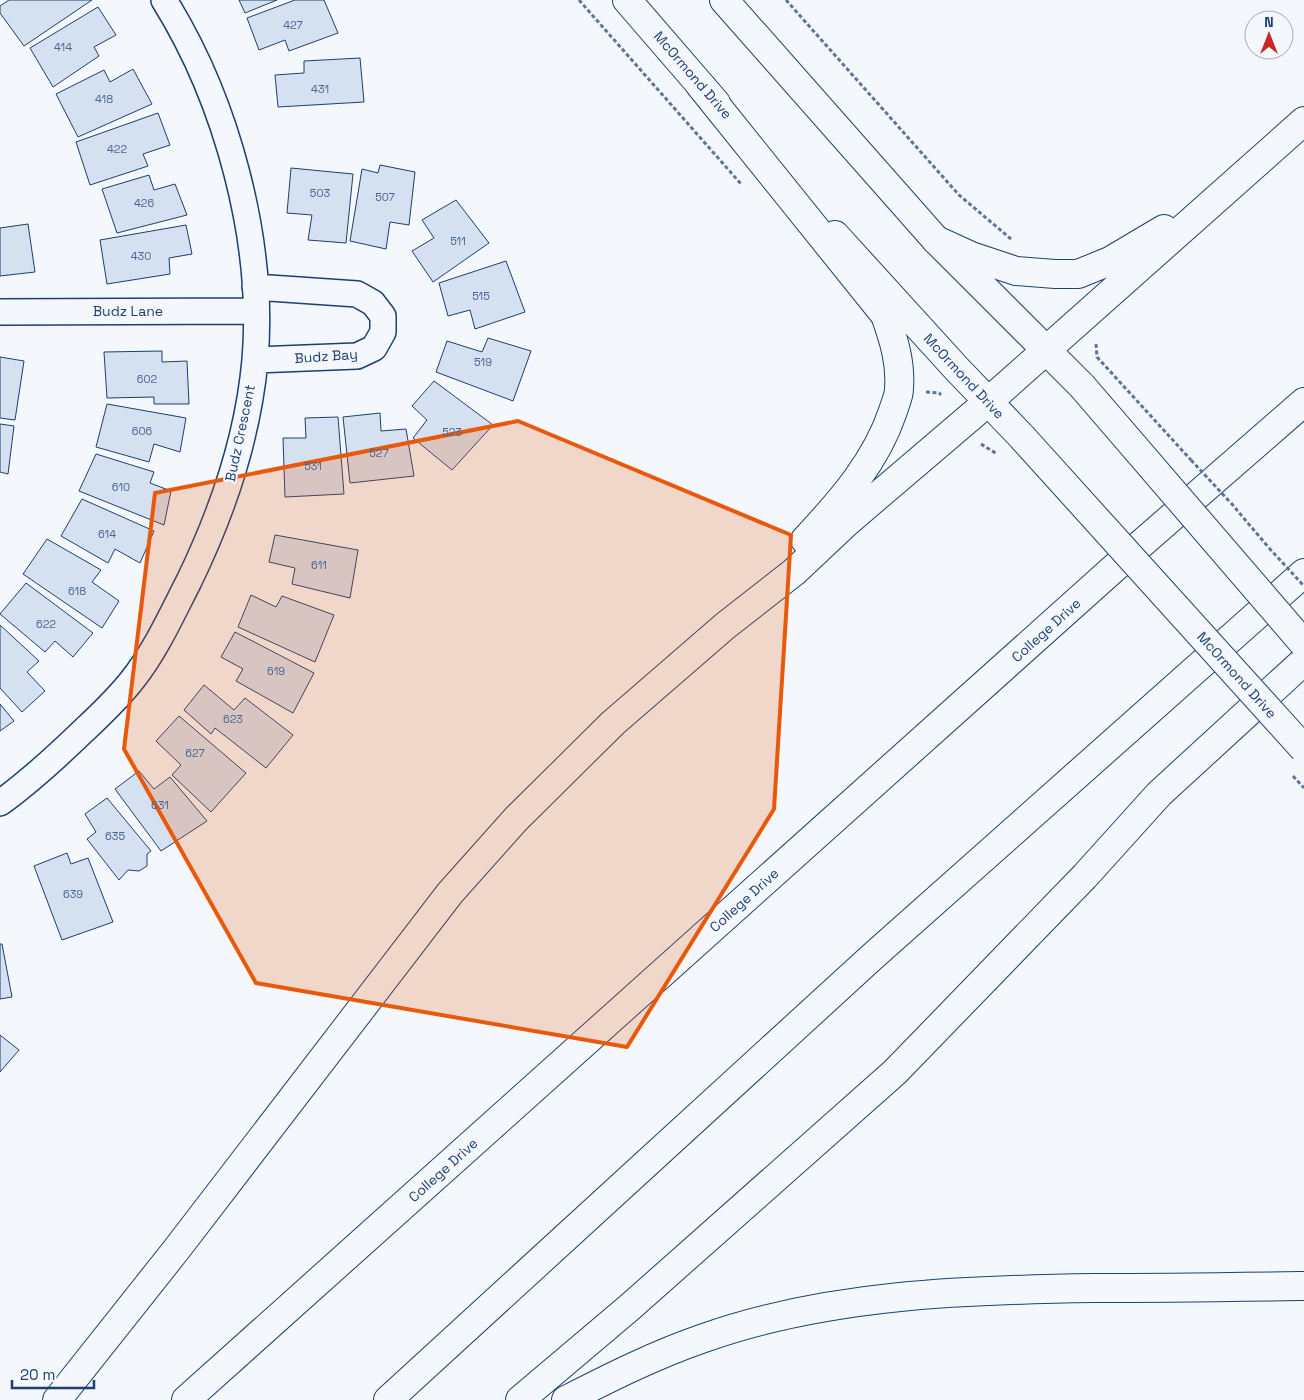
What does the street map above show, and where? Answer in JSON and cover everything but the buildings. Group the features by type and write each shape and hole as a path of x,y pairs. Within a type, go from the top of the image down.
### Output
{"main road":[{"name":"McOrmond Drive","path":"627,0 700,85 1304,749"},
{"path":"724,0 936,240 1082,386 1304,644"},
{"path":"700,85 885,315 897,349 899,391 888,427 874,454 843,498 725,626"},
{"path":"56,1400 176,1250 450,893 516,819 613,723 725,626 794,572 846,524 989,401 1304,121"},
{"path":"936,240 971,256 1016,272 1078,274 1110,261 1219,197"},
{"name":"College Drive","path":"186,1400 1134,551 1304,402"},
{"path":"388,1400 872,957 1304,573"},
{"path":"520,1400 630,1307 896,1072 1084,876 1159,794 1304,661"},
{"path":"566,1400 628,1369 705,1337 780,1316 853,1303 925,1294 1030,1289 1304,1286"}],"street":[{"name":"Budz Crescent","path":"0,803 54,760 134,679 172,615 204,550 231,478 244,431 254,360 255,311 246,215 227,139 204,75 190,45 164,0"},
{"name":"Budz Bay","path":"254,287 357,294 373,303 383,316 383,332 374,348 357,356 254,360"},
{"name":"Budz Lane","path":"0,312 255,311"}],"path":[{"path":"579,0 742,185"},
{"path":"786,0 959,195 1013,241"},
{"path":"1096,338 1097,357 1304,586"},
{"path":"1292,775 1304,788"}],"highlighted area":[{"path":"518,421 791,535 774,809 627,1047 256,983 124,749 155,493"}]}
